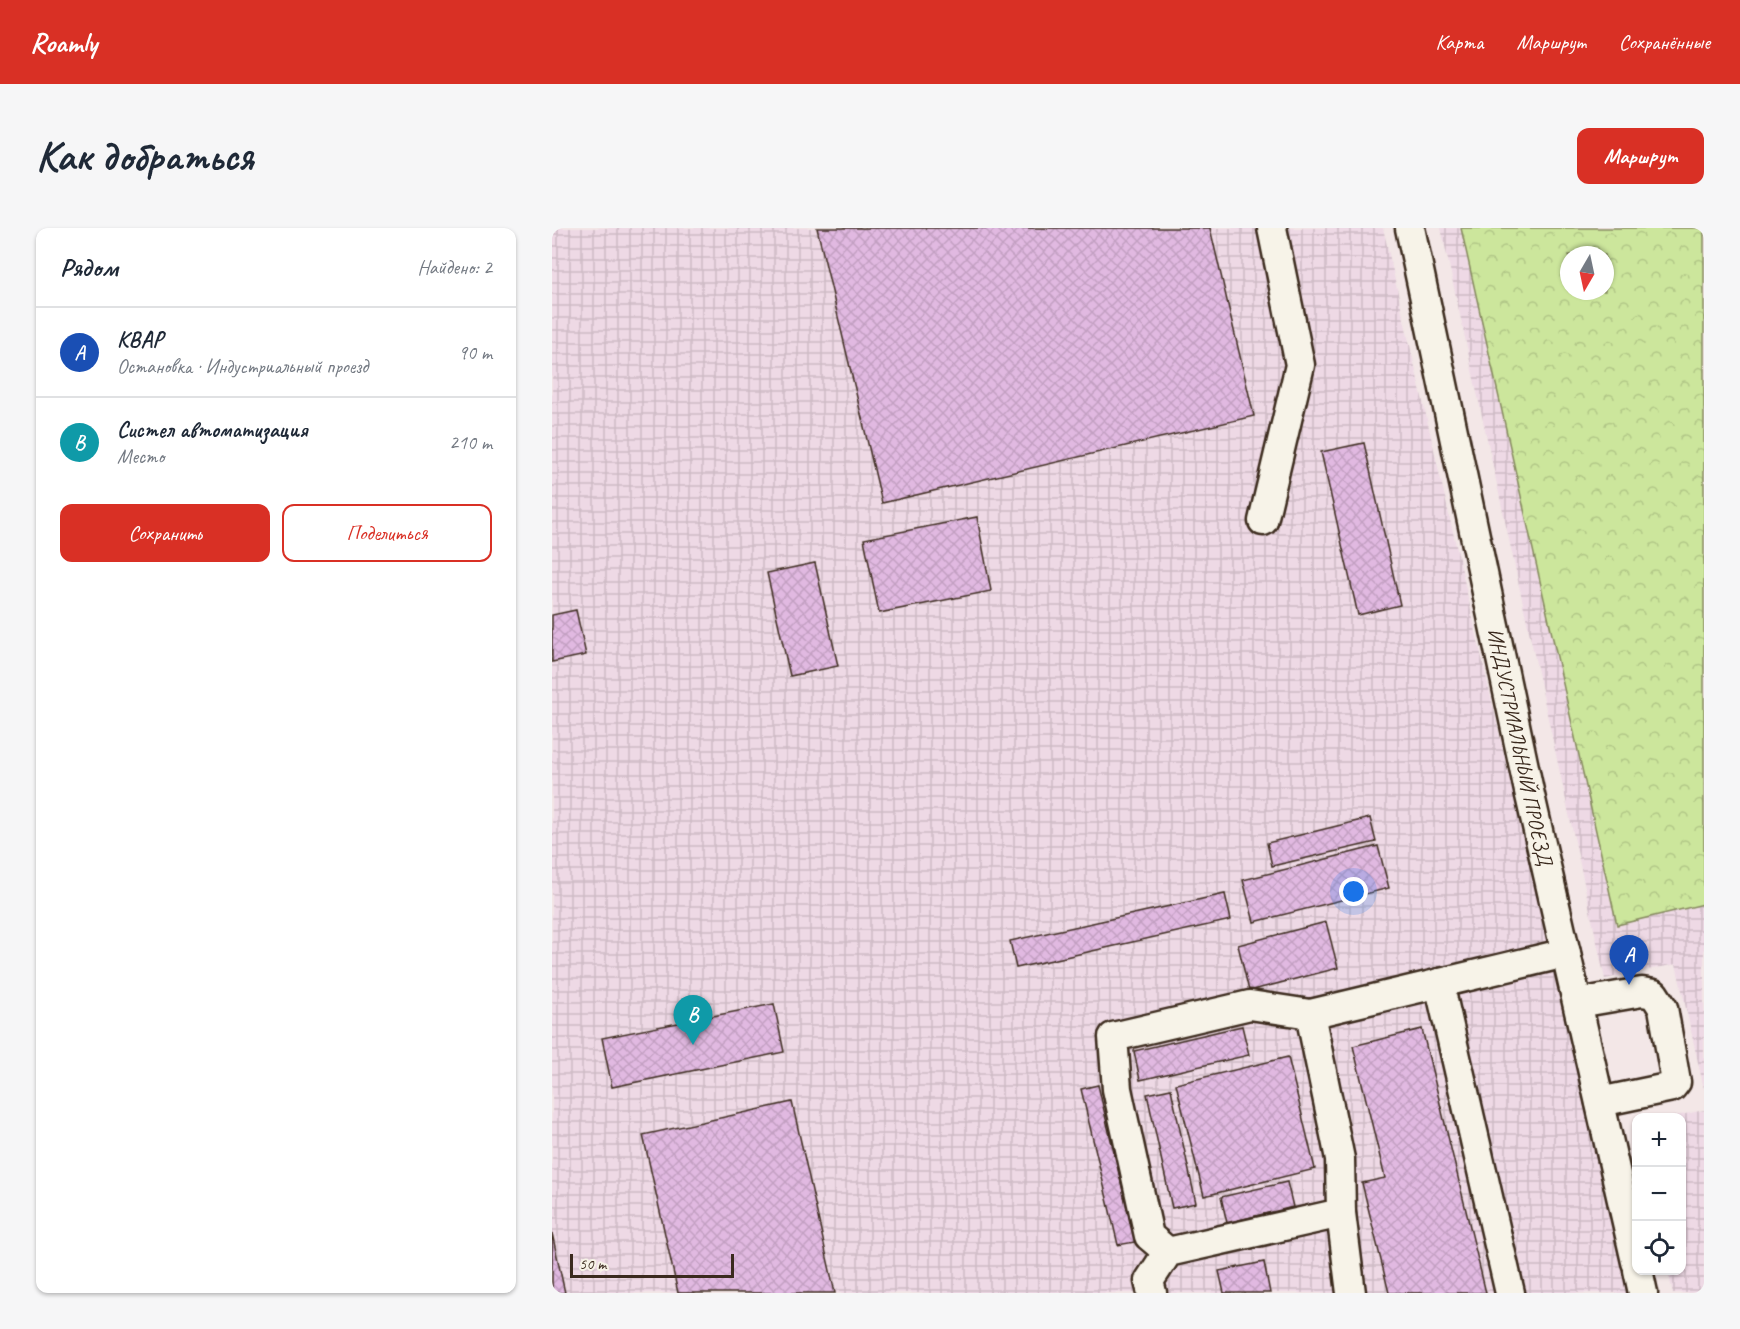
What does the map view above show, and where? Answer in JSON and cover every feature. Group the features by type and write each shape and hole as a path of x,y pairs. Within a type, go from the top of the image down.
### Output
{"street":[{"path":"1263,521 1300,365 1272,228"},
{"name":"ИНДУСТРИАЛЬНЫЙ ПРОЕЗД","path":"1410,228 1527,780 1632,1244"},
{"path":"1168,1252 1149,1236 1117,1089 1113,1037 1250,1005 1310,1014 1566,953"},
{"path":"1439,983 1510,1293"},
{"path":"1578,1003 1642,992 1654,994 1664,1008 1676,1083 1671,1087 1600,1102"},
{"path":"1310,1014 1340,1159 1341,1214 1351,1293"},
{"path":"1152,1293 1149,1281 1168,1252 1341,1214"},
{"path":"1639,1275 1643,1293"}],"shaded area":[{"path":"552,228 1383,228 1628,1293 552,1293"},
{"path":"1441,228 1704,228 1704,1089 1676,964 1605,979"},
{"path":"1704,1110 1704,1293 1673,1293 1669,1275 1686,1275 1686,1114"}],"green space":[{"path":"1461,228 1704,228 1704,904 1617,925"}],"building":[{"path":"817,228 1210,228 1254,416 882,503"},
{"path":"1364,443 1400,605 1358,615 1321,452"},
{"path":"977,517 991,591 879,613 864,539"},
{"path":"815,563 838,666 790,676 767,573"},
{"path":"576,610 586,655 552,662 552,615"},
{"path":"1370,818 1376,842 1272,866 1267,843"},
{"path":"1378,846 1389,888 1254,922 1243,880"},
{"path":"1225,894 1231,920 1016,968 1010,941"},
{"path":"1326,922 1338,968 1249,991 1238,945"},
{"path":"774,1004 784,1052 612,1087 602,1038"},
{"path":"1242,1026 1249,1055 1140,1080 1134,1051"},
{"path":"1422,1029 1486,1293 1389,1293 1362,1183 1385,1178 1353,1046"},
{"path":"1288,1057 1315,1169 1204,1196 1176,1084"},
{"path":"1098,1085 1135,1242 1118,1245 1081,1089"},
{"path":"1171,1089 1196,1203 1172,1208 1147,1094"},
{"path":"792,1102 835,1293 678,1293 643,1135"},
{"path":"1287,1182 1293,1207 1227,1223 1221,1197"},
{"path":"552,1233 565,1293 552,1293"},
{"path":"1264,1262 1270,1293 1224,1293 1219,1271"}],"place":[{"name":"КВАР","path":"1629,985"},
{"name":"Систел автоматизация","path":"693,1045"}]}
